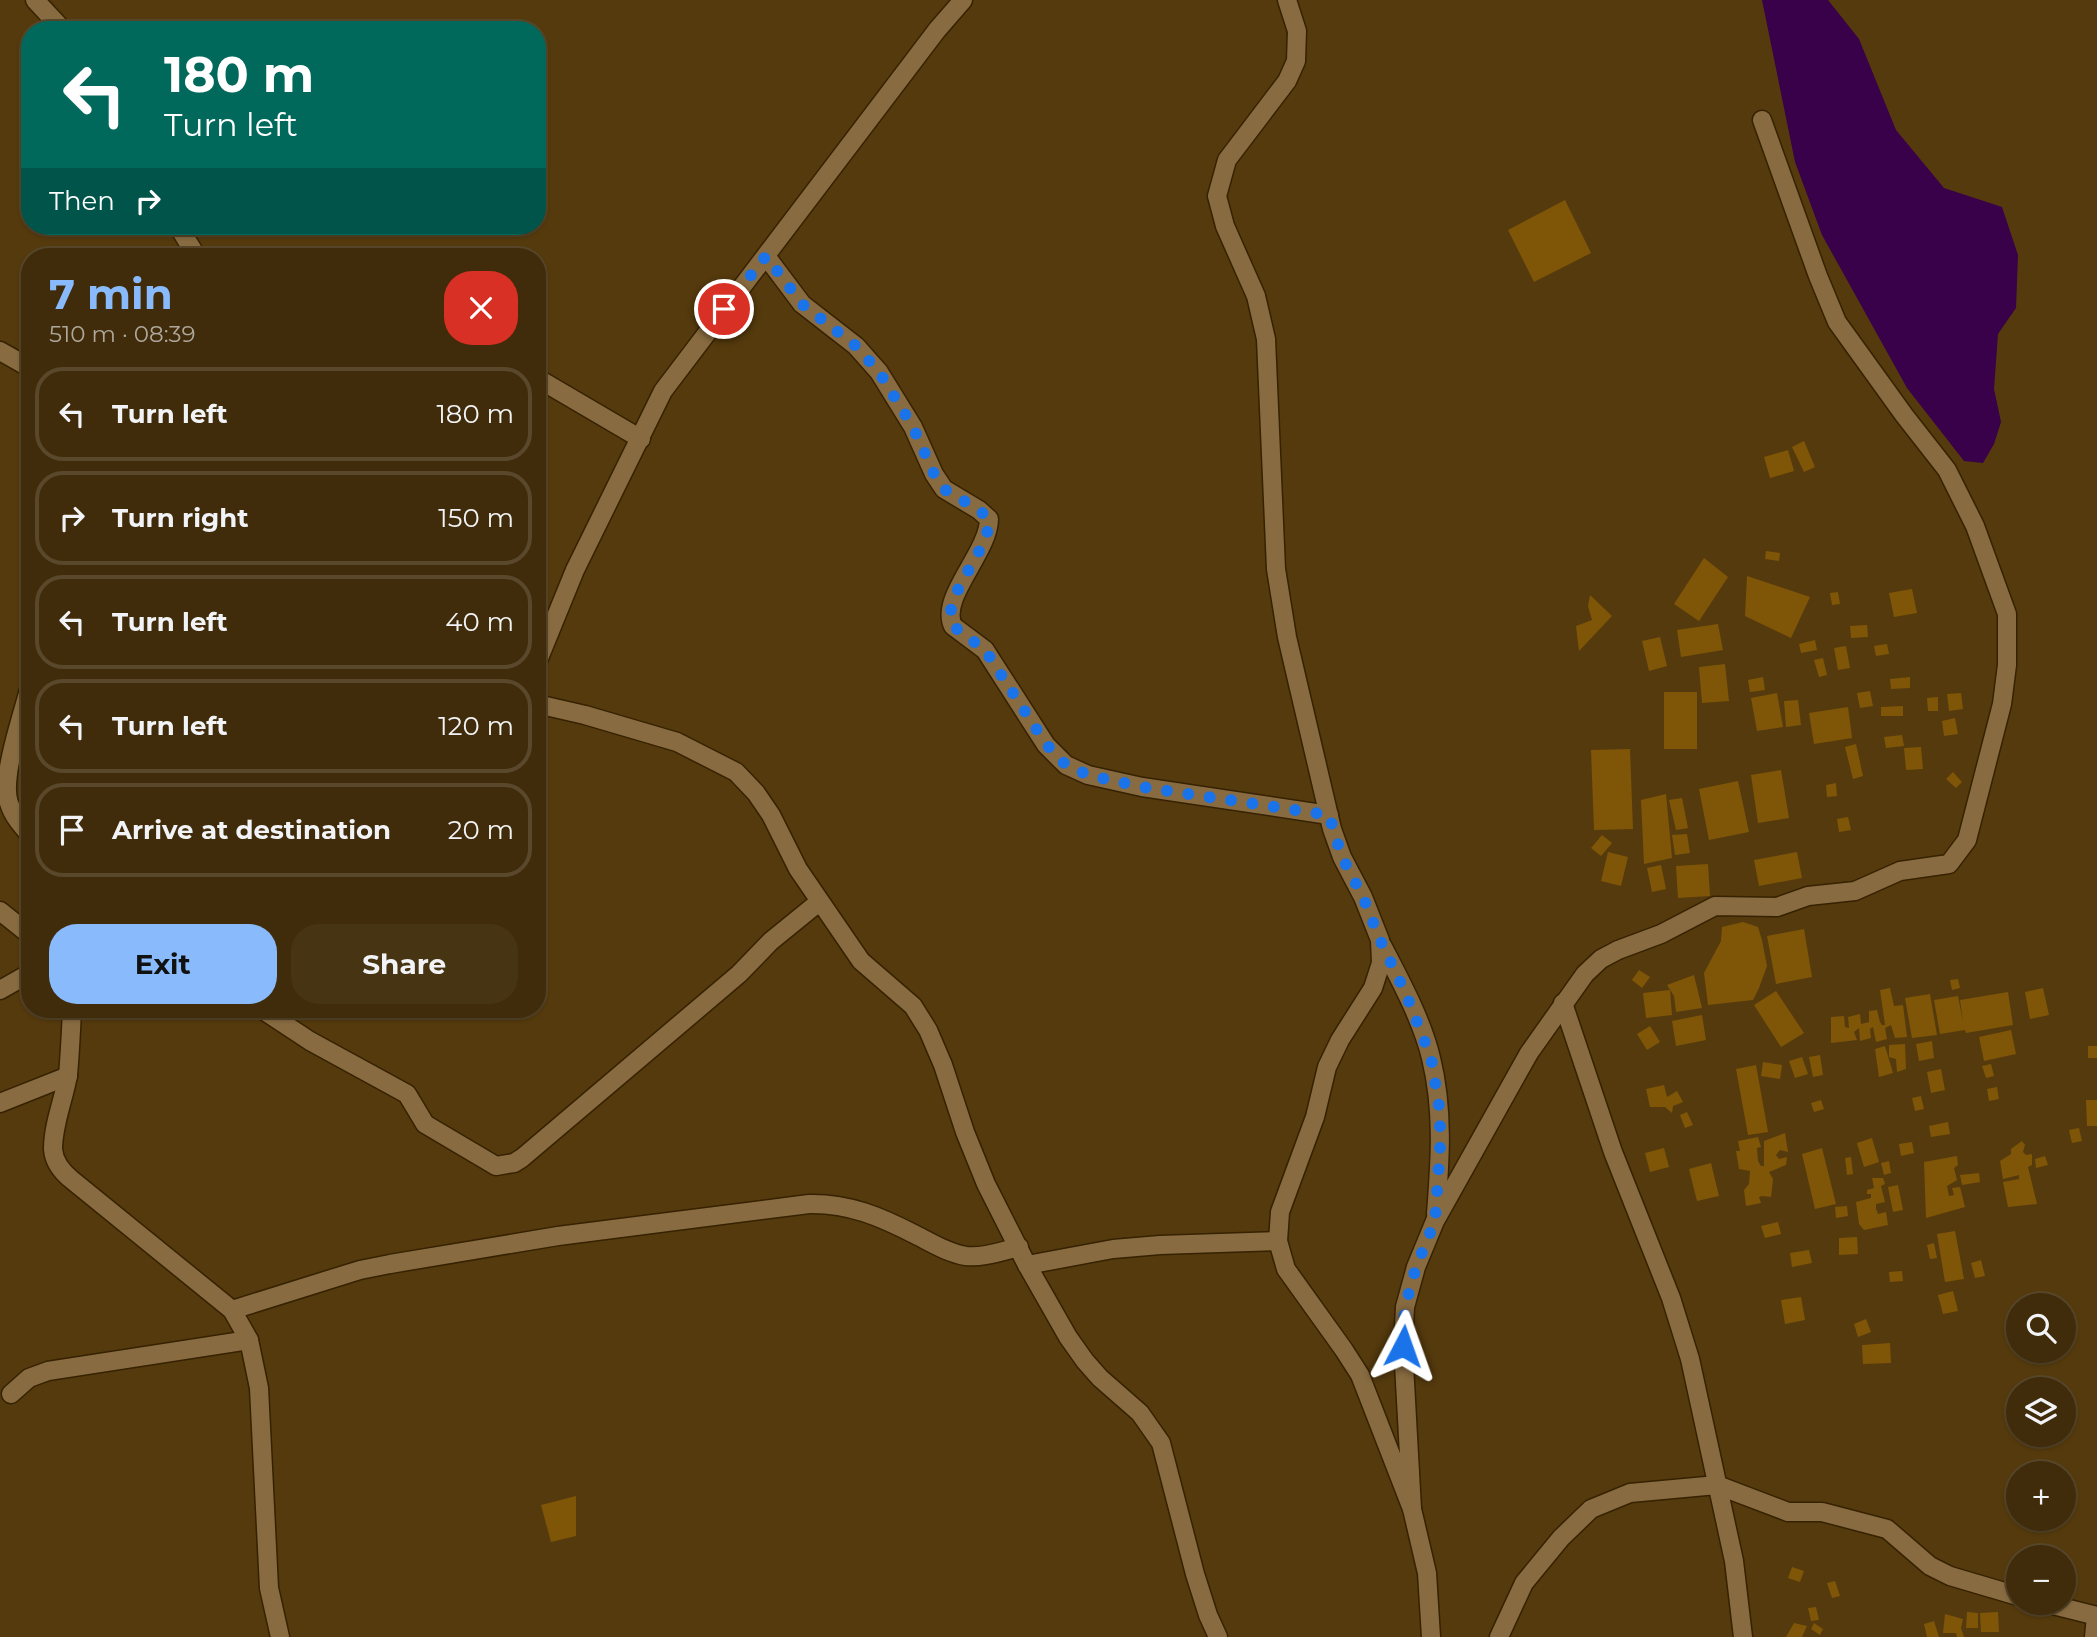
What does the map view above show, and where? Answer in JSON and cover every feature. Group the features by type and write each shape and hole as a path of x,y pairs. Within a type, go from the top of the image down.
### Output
{"street":[{"path":"35,0 55,21"},
{"path":"546,641 575,570 663,391 937,30 963,0"},
{"path":"1287,0 1297,31 1296,61 1287,81 1227,160 1217,196 1224,226 1256,296 1266,339 1276,569 1287,637 1329,815 1342,857 1406,994 1431,1058 1440,1112 1435,1221"},
{"path":"1412,1509 1403,1346 1405,1307 1416,1267 1435,1221 1529,1053 1563,1003 1585,974 1601,959 1661,934 1715,906 1777,907 1808,897 1855,891 1900,871 1949,864 1967,840 2002,704 2007,665 2007,614 1975,526 1947,470 1903,415 1838,322 1818,276 1762,120"},
{"path":"766,256 802,304 856,346 879,372 913,427 934,474 944,489 989,519 986,539 952,603 951,621 953,626 985,650 1008,683 1029,721 1066,765 1088,775 1142,787 1329,815"},
{"path":"0,351 21,363"},
{"path":"546,383 641,439"},
{"path":"546,706 677,742 736,772 756,793 771,815 797,869 861,961 913,1006 928,1030 943,1065 986,1184 1027,1265 1068,1337 1085,1361 1140,1413 1161,1443 1195,1574 1218,1637"},
{"path":"21,722 6,781 8,801 21,825"},
{"path":"275,1018 310,1041 407,1094 425,1124 435,1131 496,1166 505,1166 522,1158 739,974 771,941 819,902"},
{"path":"0,911 21,928"},
{"path":"1380,940 1381,963 1373,988 1340,1040 1327,1067 1315,1118 1280,1212 1278,1241 1286,1269 1360,1376 1412,1509 1427,1573 1431,1637"},
{"path":"0,990 21,978"},
{"path":"1563,1003 1613,1152 1671,1298 1690,1359 1734,1561 1743,1637"},
{"path":"72,1018 68,1076 55,1129 53,1150 56,1163 62,1173 232,1310 249,1340 259,1388 269,1588 280,1637"},
{"path":"0,1103 68,1076"},
{"path":"232,1310 360,1270 390,1264 558,1236 809,1204 831,1203 858,1209 883,1218 945,1250 965,1255 980,1256 1019,1247"},
{"path":"1027,1265 1113,1249 1278,1241"},
{"path":"11,1394 29,1378 48,1371 249,1340"},
{"path":"1499,1637 1524,1583 1561,1538 1591,1509 1630,1493 1717,1485 1788,1512 1822,1512 1887,1529 1930,1566 1950,1576 2006,1592"},
{"path":"2076,1611 2097,1616 2094,1637"}],"shaded area":[{"path":"1762,0 1828,0 1859,39 1896,130 1944,188 2002,207 2018,255 2016,308 1998,334 1994,389 2001,422 1994,444 1983,463 1964,461 1907,388 1822,235 1795,162"}],"building":[{"path":"1565,200 1591,253 1534,282 1508,230"},
{"path":"1804,441 1815,467 1804,472 1792,447"},
{"path":"1788,450 1794,471 1770,478 1764,457"},
{"path":"1766,551 1780,553 1779,561 1765,559"},
{"path":"1704,558 1728,577 1699,621 1674,604"},
{"path":"1747,576 1810,597 1791,638 1745,616"},
{"path":"1912,589 1917,613 1894,617 1889,593"},
{"path":"1838,592 1840,604 1832,605 1830,593"},
{"path":"1590,595 1612,616 1579,651 1576,626 1592,620 1588,606"},
{"path":"1718,624 1723,650 1681,657 1677,630"},
{"path":"1867,625 1868,637 1851,638 1850,626"},
{"path":"1660,637 1667,666 1649,671 1642,641"},
{"path":"1815,640 1817,650 1801,653 1799,644"},
{"path":"1887,644 1889,654 1876,656 1874,646"},
{"path":"1846,646 1850,668 1838,670 1834,648"},
{"path":"1823,658 1827,675 1819,677 1814,660"},
{"path":"1725,664 1729,701 1702,703 1699,667"},
{"path":"1763,677 1765,690 1750,692 1748,680"},
{"path":"1910,677 1910,688 1891,689 1890,679"},
{"path":"1870,691 1873,706 1860,708 1857,693"},
{"path":"1664,692 1697,692 1697,749 1664,749"},
{"path":"1777,693 1783,727 1757,731 1751,698"},
{"path":"1961,693 1963,709 1949,711 1947,694"},
{"path":"1938,697 1938,711 1928,711 1927,698"},
{"path":"1798,700 1801,725 1786,727 1784,701"},
{"path":"1903,706 1903,716 1881,716 1881,707"},
{"path":"1848,707 1852,738 1814,744 1809,713"},
{"path":"1955,718 1958,734 1944,736 1942,721"},
{"path":"1902,735 1904,746 1886,748 1884,737"},
{"path":"1856,744 1863,776 1853,779 1845,747"},
{"path":"1921,747 1923,769 1906,770 1904,748"},
{"path":"1630,749 1633,829 1594,830 1591,750"},
{"path":"1781,770 1789,818 1758,823 1751,775"},
{"path":"1953,772 1962,782 1956,788 1946,779"},
{"path":"1738,781 1749,832 1709,840 1699,789"},
{"path":"1836,783 1837,796 1827,797 1826,785"},
{"path":"1666,794 1672,858 1644,864 1641,800"},
{"path":"1682,798 1688,828 1676,830 1669,800"},
{"path":"1848,817 1851,830 1839,832 1837,819"},
{"path":"1687,834 1690,853 1675,855 1672,835"},
{"path":"1602,835 1612,843 1601,856 1591,848"},
{"path":"1608,852 1628,857 1621,886 1601,881"},
{"path":"1797,852 1802,878 1759,886 1754,860"},
{"path":"1708,864 1710,896 1678,898 1676,866"},
{"path":"1661,865 1666,889 1652,892 1647,868"},
{"path":"1743,922 1758,927 1762,940 1767,966 1759,988 1753,1000 1708,1005 1704,973 1721,941 1722,927"},
{"path":"1804,929 1812,977 1776,984 1767,936"},
{"path":"1639,970 1650,977 1642,988 1632,980"},
{"path":"1694,975 1702,1008 1676,1012 1674,996 1667,985"},
{"path":"1958,979 1960,988 1952,990 1950,980"},
{"path":"1890,988 1894,1006 1903,1005 1907,1037 1895,1038 1891,1025 1885,1028 1887,1039 1876,1042 1873,1027 1870,1029 1871,1038 1860,1041 1859,1028 1854,1032 1857,1040 1831,1043 1831,1017 1844,1016 1845,1027 1849,1028 1848,1017 1860,1014 1861,1024 1869,1022 1869,1011 1877,1010 1880,1022 1885,1025 1880,990"},
{"path":"2043,988 2049,1015 2030,1019 2025,992"},
{"path":"1670,990 1672,1015 1646,1018 1643,993"},
{"path":"1776,991 1804,1033 1781,1047 1754,1005"},
{"path":"2008,992 2013,1025 1966,1033 1965,1030 1940,1034 1934,1000 1958,996 1963,1022 1960,1000"},
{"path":"1930,994 1937,1035 1912,1038 1905,998"},
{"path":"1702,1015 1706,1040 1676,1046 1672,1021"},
{"path":"1650,1026 1660,1042 1647,1050 1637,1034"},
{"path":"2011,1030 2016,1054 1984,1061 1979,1037"},
{"path":"1932,1041 1934,1058 1919,1061 1916,1044"},
{"path":"1905,1044 1906,1069 1897,1072 1896,1059 1889,1057 1889,1045"},
{"path":"1885,1046 1893,1073 1879,1077 1875,1049"},
{"path":"2088,1046 2097,1046 2097,1058 2088,1058"},
{"path":"1820,1055 1823,1075 1813,1077 1809,1057"},
{"path":"1802,1057 1808,1074 1795,1078 1789,1061"},
{"path":"1763,1062 1782,1065 1780,1079 1761,1076"},
{"path":"1991,1064 1994,1076 1986,1078 1982,1066"},
{"path":"1756,1065 1768,1132 1748,1135 1736,1069"},
{"path":"1941,1069 1945,1090 1931,1093 1927,1072"},
{"path":"1664,1085 1667,1097 1677,1091 1683,1102 1673,1106 1672,1113 1665,1107 1650,1107 1646,1089"},
{"path":"1997,1087 1999,1099 1989,1101 1987,1089"},
{"path":"1921,1096 1924,1109 1915,1111 1912,1098"},
{"path":"1821,1100 1824,1109 1814,1112 1811,1103"},
{"path":"2086,1100 2097,1100 2097,1126 2087,1126"},
{"path":"1687,1112 1693,1125 1685,1128 1680,1115"},
{"path":"1948,1122 1950,1134 1931,1137 1929,1126"},
{"path":"2079,1128 2082,1141 2072,1143 2069,1130"},
{"path":"1785,1133 1788,1152 1780,1150 1776,1155 1779,1159 1787,1157 1786,1165 1769,1172 1773,1179 1771,1197 1759,1197 1761,1203 1746,1206 1744,1190 1749,1184 1750,1171 1739,1169 1736,1151 1740,1151 1738,1141 1758,1137 1761,1147 1757,1148 1758,1161 1764,1166 1764,1141"},
{"path":"1872,1138 1879,1162 1864,1167 1857,1143"},
{"path":"2022,1141 2025,1145 2023,1152 2026,1155 2032,1154 2032,1165 2028,1167 2037,1204 2008,1207 2003,1182 2019,1179 2019,1175 2003,1179 2000,1161 2011,1154 2011,1149"},
{"path":"1912,1142 1914,1153 1901,1156 1899,1144"},
{"path":"1664,1148 1669,1167 1650,1172 1645,1153"},
{"path":"1822,1148 1836,1204 1815,1209 1802,1154"},
{"path":"1957,1156 1958,1165 1954,1168 1957,1180 1947,1186 1949,1196 1954,1195 1952,1188 1960,1187 1965,1207 1926,1218 1924,1162"},
{"path":"2045,1156 2048,1165 2036,1168 2035,1159"},
{"path":"1851,1157 1853,1174 1847,1175 1845,1158"},
{"path":"1889,1161 1891,1173 1884,1175 1881,1163"},
{"path":"1711,1163 1719,1196 1697,1201 1689,1169"},
{"path":"1979,1173 1980,1182 1962,1185 1960,1175"},
{"path":"1872,1178 1883,1178 1885,1184 1881,1186 1885,1202 1876,1204 1876,1209 1878,1214 1886,1212 1888,1225 1864,1230 1859,1224 1856,1202 1871,1198 1867,1190 1874,1188"},
{"path":"1898,1185 1903,1210 1893,1212 1888,1187"},
{"path":"1847,1206 1848,1216 1836,1218 1835,1207"},
{"path":"1778,1222 1781,1234 1765,1238 1761,1226"},
{"path":"1955,1231 1964,1279 1945,1282 1937,1234"},
{"path":"1857,1237 1858,1254 1839,1255 1839,1238"},
{"path":"1934,1243 1937,1258 1930,1259 1927,1245"},
{"path":"1809,1250 1812,1263 1792,1267 1790,1253"},
{"path":"1981,1260 1985,1276 1975,1278 1971,1263"},
{"path":"1902,1271 1903,1281 1890,1282 1889,1272"},
{"path":"1953,1291 1958,1311 1943,1314 1938,1295"},
{"path":"1801,1297 1805,1320 1785,1324 1781,1300"},
{"path":"1866,1319 1871,1332 1858,1337 1854,1324"},
{"path":"1890,1343 1891,1363 1863,1364 1862,1345"},
{"path":"576,1496 576,1536 551,1542 541,1505"},
{"path":"1792,1567 1804,1571 1800,1582 1788,1578"},
{"path":"1835,1581 1840,1596 1832,1598 1827,1583"},
{"path":"1816,1607 1819,1620 1811,1621 1808,1608"},
{"path":"1967,1612 1978,1613 1978,1628 1966,1628"},
{"path":"1998,1612 1999,1632 1981,1632 1980,1613"},
{"path":"1945,1614 1963,1619 1961,1628 1964,1637 1957,1637 1956,1633 1943,1633"},
{"path":"1934,1621 1939,1637 1927,1637 1924,1624"},
{"path":"1794,1623 1807,1626 1802,1637 1786,1637"},
{"path":"1814,1623 1823,1629 1820,1635 1811,1629"}],"route":[{"path":"724,309 766,256 802,304 856,346 879,372 913,427 934,474 944,489 989,519 986,539 952,603 953,626 985,650 1008,683 1029,721 1066,765 1088,775 1142,787 1329,815 1342,857 1406,994 1431,1058 1440,1112 1435,1221 1416,1267 1405,1307 1403,1346"}]}
